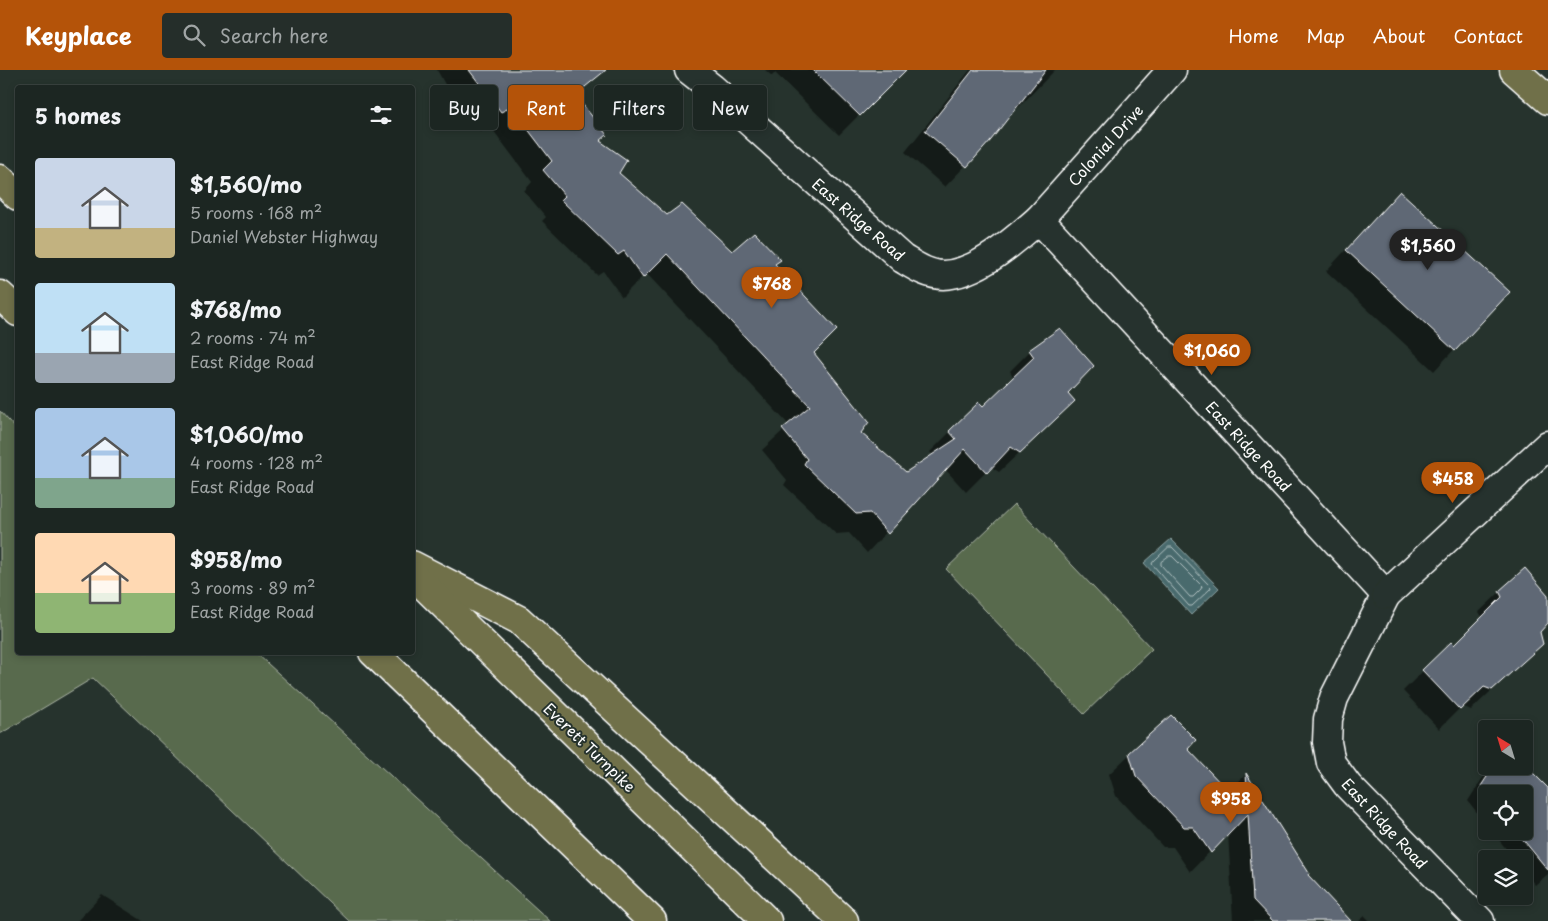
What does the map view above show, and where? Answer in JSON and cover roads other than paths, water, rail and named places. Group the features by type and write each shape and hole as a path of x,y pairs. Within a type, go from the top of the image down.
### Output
{"main road":[{"path":"1514,70 1548,100"},
{"path":"0,179 15,193"},
{"path":"0,295 15,309"},
{"path":"415,568 519,620 844,921"},
{"name":"Everett Turnpike","path":"415,577 767,921"},
{"path":"376,655 652,921"}],"street":[{"name":"East Ridge Road","path":"689,70 712,88 903,259 922,270 942,275 964,271 1012,242 1039,219 1386,594 1334,698 1328,719 1327,742 1331,763 1348,786 1480,921"},
{"name":"Colonial Drive","path":"1039,219 1172,70"},
{"path":"1386,594 1548,445"}],"water":[{"path":"1171,539 1219,588 1191,615 1144,563"}]}
